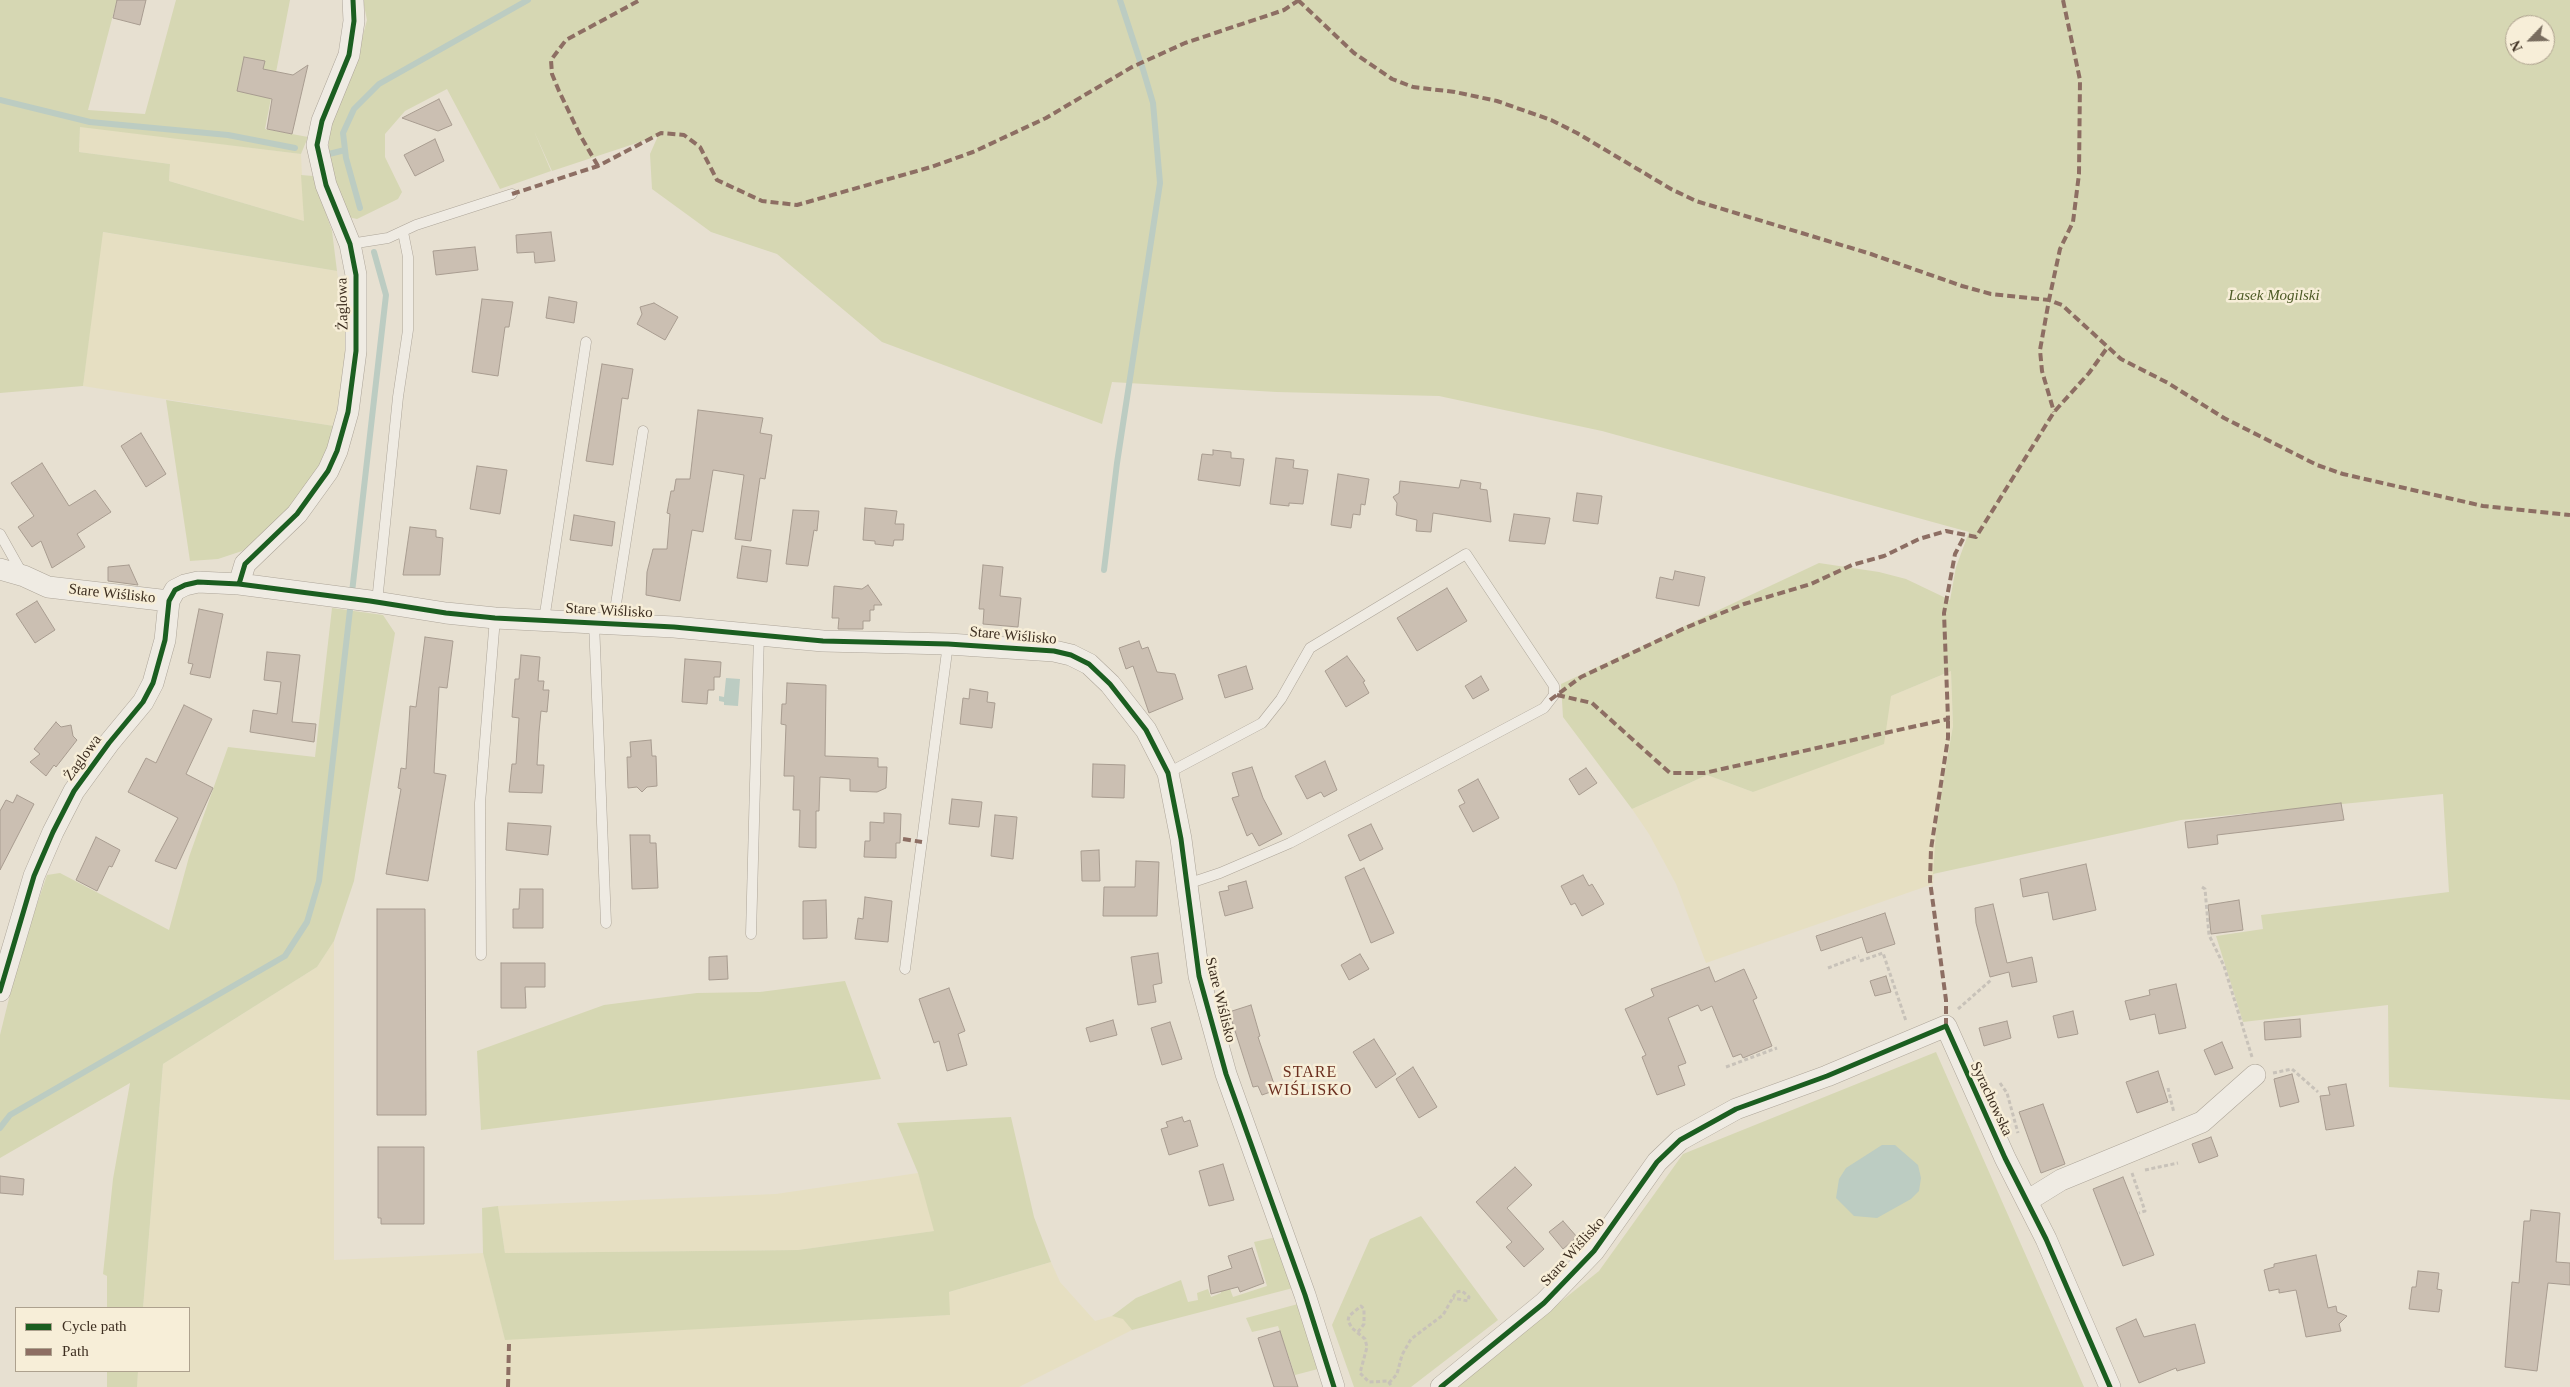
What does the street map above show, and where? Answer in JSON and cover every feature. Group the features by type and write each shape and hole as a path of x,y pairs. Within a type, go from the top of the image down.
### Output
{"street":[{"name":"Żaglowa","path":"239,584 246,564 297,514 318,486 328,471 343,433 356,351 356,275 350,244 326,185 317,145 322,121 349,55 354,21 353,0"},
{"name":"Stare Wiślisko","path":"0,569 24,576 48,587 169,600 175,590 191,583 239,584 495,618 603,622 759,634 832,642 948,644 1054,651 1082,659 1110,684 1146,730 1168,773 1179,827 1199,976 1226,1074 1305,1294 1334,1387"},
{"name":"Żaglowa","path":"0,991 34,876 53,832 74,791 109,743 143,702 153,683 166,640 169,600"},
{"name":"Syrachowska","path":"1736,1109 1827,1076 1946,1026 2110,1387"},
{"path":"2027,1201 2061,1180 2202,1122 2253,1068"},
{"name":"Stare Wiślisko","path":"1441,1387 1544,1303 1594,1251 1668,1150 1680,1140 1736,1109"}],"lane":[{"path":"350,244 388,238 416,225 512,194"},
{"path":"374,601 398,397 408,330 408,257 403,232"},
{"path":"544,620 586,342"},
{"path":"606,923 603,622 643,432"},
{"path":"0,534 24,576"},
{"path":"1168,773 1262,723 1281,699 1310,648 1466,554 1554,686 1554,695 1544,708 1290,843 1220,873 1187,884"},
{"path":"481,955 480,803 495,618"},
{"path":"751,934 759,634"},
{"path":"905,969 948,644"}],"path":[{"path":"2202,887 2205,889 2209,935 2224,966 2253,1058 2253,1068 2292,1069 2318,1092"},
{"path":"1828,968 1883,953 1904,1016"},
{"path":"1956,1010 1991,980"},
{"path":"1726,1067 1777,1048"},
{"path":"2000,1083 2007,1093 2019,1135"},
{"path":"2168,1088 2176,1120"},
{"path":"2139,1213 2146,1211 2131,1174 2178,1162"},
{"path":"1389,1383 1397,1374 1402,1355 1411,1339 1443,1315 1456,1292 1462,1291 1469,1297 1468,1301 1453,1298"},
{"path":"1358,1332 1364,1324 1364,1309 1361,1306 1349,1316 1348,1321 1352,1328 1365,1339 1367,1347 1360,1374 1369,1382 1380,1380 1389,1383 1392,1387"}],"shaded area":[{"path":"80,126 301,154 304,221 169,181 170,164 79,152"},
{"path":"102,232 337,271 348,346 334,426 83,386"},
{"path":"1951,671 1953,726 1937,817 1933,884 1706,963 1676,884 1649,834 1632,809 1707,775 1753,792 1891,696"},
{"path":"726,678 740,679 738,706 724,705 724,702 719,701 719,696 724,697"},
{"path":"334,941 334,1260 483,1253 505,1339 949,1315 949,1292 1051,1262 1060,1282 1095,1321 1112,1316 1123,1318 1132,1330 1019,1387 137,1387 138,1372 190,1372 190,1307 143,1307 163,1064 317,967"},
{"path":"1882,1145 1895,1145 1918,1165 1921,1178 1919,1191 1911,1199 1877,1218 1854,1216 1836,1198 1839,1179 1846,1168"},
{"path":"918,1173 935,1231 798,1250 505,1253 498,1206 776,1194"}],"green space":[{"path":"0,0 117,0 88,110 145,114 176,0 290,0 265,129 308,137 301,154 80,127 79,152 170,164 169,181 304,221 301,175 313,176 332,231 337,271 103,232 83,386 0,393"},
{"name":"Lasek Mogilski","path":"363,0 2570,0 2570,1100 2389,1087 2388,1005 2243,1022 2216,936 2263,929 2261,915 2449,892 2443,794 2181,820 1933,874 1937,817 1953,726 1951,671 1891,696 1884,744 1753,792 1707,775 1632,809 1563,717 1561,684 1819,563 1879,572 1906,579 1950,600 1956,567 1969,532 1602,431 1439,396 1276,392 1112,382 1102,424 882,342 777,254 711,232 652,189 650,154 658,136 552,171 534,131 551,171 500,189 447,89 405,111 385,134 385,157 402,192 398,199 357,219 348,217 328,169 331,124 352,76 367,20"},
{"path":"166,400 334,426 325,455 305,492 272,526 242,551 218,559 190,561"},
{"path":"332,608 383,615 395,633 354,881 334,941 317,967 163,1064 143,1307 107,1307 107,1276 103,1274 113,1179 130,1083 0,1158 0,1035 20,954 47,875 60,873 169,930 189,857 228,747 315,757"},
{"path":"845,981 881,1079 481,1130 477,1051 604,1005 697,993 760,992"},
{"path":"1936,1052 2084,1387 1454,1387 1599,1271 1683,1154"},
{"path":"1011,1117 1034,1217 1051,1262 949,1292 950,1315 505,1340 483,1253 482,1208 498,1206 505,1253 798,1250 934,1231 918,1173 897,1123"},
{"path":"1421,1216 1498,1320 1411,1387 1354,1387 1332,1325 1370,1239"},
{"path":"1276,1237 1293,1288 1132,1330 1123,1319 1112,1316 1136,1298 1181,1280 1188,1302 1198,1300 1197,1293 1208,1289 1211,1297 1221,1293 1216,1274 1223,1270 1233,1297 1267,1286 1254,1242"},
{"path":"1298,1304 1318,1369 1295,1375 1278,1326 1252,1332 1246,1318"},
{"path":"107,1372 138,1372 137,1387 107,1387"}],"building":[{"path":"117,0 146,0 140,25 113,18"},
{"path":"244,57 265,61 263,69 293,75 308,65 292,134 267,129 272,99 237,91"},
{"path":"439,99 452,125 438,131 402,118"},
{"path":"435,139 444,161 415,176 404,155"},
{"path":"551,232 555,261 535,263 534,252 517,253 516,235"},
{"path":"475,247 478,270 436,275 433,251"},
{"path":"549,297 577,302 574,323 546,318"},
{"path":"482,299 513,302 509,327 505,327 498,376 472,372"},
{"path":"654,303 678,317 665,340 637,324 642,314 640,307"},
{"path":"602,364 633,369 628,399 622,398 613,465 586,461"},
{"path":"698,410 763,418 760,433 772,435 765,479 760,478 751,541 735,539 744,475 713,470 703,532 692,530 680,601 646,595 647,572 653,549 667,549 670,514 667,513 671,491 674,491 676,479 690,479"},
{"path":"141,433 166,474 146,487 121,446"},
{"path":"1213,450 1231,452 1231,458 1244,459 1240,486 1198,480 1202,454 1213,455"},
{"path":"1276,458 1294,460 1293,468 1308,470 1303,504 1289,503 1289,506 1270,504"},
{"path":"42,463 69,506 95,490 111,512 77,534 85,547 52,568 41,541 32,547 18,527 34,516 11,483"},
{"path":"477,466 507,470 500,514 470,509"},
{"path":"1338,474 1369,479 1365,505 1361,504 1360,515 1353,514 1351,528 1331,525"},
{"path":"1461,480 1481,483 1480,489 1487,490 1491,522 1433,513 1431,532 1416,531 1417,520 1396,515 1397,503 1393,497 1399,493 1400,481 1459,488"},
{"path":"1577,493 1602,496 1598,524 1573,521"},
{"path":"865,508 897,511 895,524 904,524 903,540 894,540 893,546 875,544 875,541 863,540"},
{"path":"793,510 819,511 817,531 814,530 808,566 786,564"},
{"path":"1514,514 1550,518 1545,544 1509,541"},
{"path":"574,515 615,522 612,546 570,540"},
{"path":"410,527 436,530 436,537 443,538 440,575 403,575"},
{"path":"742,546 771,550 767,582 737,578"},
{"path":"129,565 138,585 108,581 108,567"},
{"path":"983,565 1003,567 1000,596 1021,598 1018,627 983,624 984,609 979,609"},
{"path":"1675,571 1705,577 1699,606 1656,598 1660,577 1673,580"},
{"path":"868,585 882,605 874,605 874,610 870,610 870,621 863,621 863,629 838,629 839,618 832,618 834,586 862,589"},
{"path":"1447,588 1467,621 1417,651 1397,618"},
{"path":"37,601 55,630 35,643 16,614"},
{"path":"199,609 223,614 210,678 190,674 193,664 188,663"},
{"path":"425,637 453,641 447,688 439,687 434,773 446,775 428,881 386,874 401,789 398,788 401,768 406,769 410,706 416,707"},
{"path":"1139,641 1142,649 1148,647 1157,672 1175,674 1183,699 1149,713 1133,666 1126,669 1119,648"},
{"path":"267,652 300,655 292,722 316,724 314,742 250,732 253,710 277,714 281,682 264,680"},
{"path":"521,655 540,657 538,681 544,681 543,690 549,690 547,712 541,711 539,732 537,765 544,765 542,793 509,792 512,764 516,764 519,718 512,717 515,679 519,679"},
{"path":"1347,656 1365,681 1363,682 1369,693 1346,707 1325,671"},
{"path":"685,659 721,662 720,677 714,677 714,690 708,690 707,704 682,702"},
{"path":"1246,666 1253,689 1225,698 1218,675"},
{"path":"1481,676 1489,690 1473,699 1465,686"},
{"path":"787,683 826,685 825,756 878,758 878,767 887,767 886,788 877,792 850,791 850,779 820,777 819,811 816,811 816,848 799,847 800,810 793,810 794,776 784,776 786,725 781,724 782,704 786,704"},
{"path":"970,689 988,692 987,702 995,703 992,728 960,724 963,698 969,699"},
{"path":"184,705 212,719 186,774 213,788 176,869 155,861 178,818 128,792 146,758 156,763"},
{"path":"56,722 61,727 71,725 73,736 77,740 56,767 54,765 46,776 30,762 40,754 34,749"},
{"path":"651,740 652,756 656,756 657,786 647,787 642,792 637,787 628,788 627,757 631,757 630,742"},
{"path":"1325,761 1337,790 1324,797 1321,792 1307,799 1295,776"},
{"path":"1093,764 1125,765 1124,798 1092,797"},
{"path":"1252,767 1263,798 1282,834 1259,846 1252,833 1247,836 1232,798 1239,796 1232,773"},
{"path":"1586,768 1597,783 1579,795 1569,779"},
{"path":"1478,779 1499,818 1473,832 1459,806 1465,803 1458,790"},
{"path":"17,795 34,804 0,870 0,811 6,800 13,803"},
{"path":"952,799 982,802 979,827 949,824"},
{"path":"2341,803 2344,820 2217,835 2218,844 2188,848 2185,822"},
{"path":"884,813 901,814 900,843 896,843 896,858 864,857 865,841 870,841 870,822 884,823"},
{"path":"995,815 1017,817 1013,859 991,856"},
{"path":"508,823 551,826 548,855 506,850"},
{"path":"1371,824 1383,849 1360,861 1348,835"},
{"path":"630,835 650,835 650,843 656,843 658,888 632,889"},
{"path":"96,837 120,850 112,867 109,866 97,891 76,880"},
{"path":"1099,850 1100,881 1082,881 1081,851"},
{"path":"1136,861 1159,862 1157,916 1103,916 1104,887 1135,887"},
{"path":"2086,864 2096,910 2053,920 2048,892 2023,897 2020,879"},
{"path":"1364,868 1394,933 1371,943 1345,877"},
{"path":"1583,875 1589,886 1592,884 1604,904 1582,916 1575,903 1571,905 1561,886"},
{"path":"1246,881 1253,908 1225,916 1219,892 1229,890 1228,886"},
{"path":"520,889 543,889 543,928 513,928 513,909 519,909"},
{"path":"865,897 892,901 888,942 855,939 858,918 863,919"},
{"path":"826,900 827,938 803,939 803,901"},
{"path":"2239,900 2243,930 2211,934 2208,905"},
{"path":"1993,904 2007,963 2032,957 2037,982 2012,987 2009,972 1990,977 1976,923 1975,908"},
{"path":"377,909 425,909 426,1115 377,1115"},
{"path":"1885,913 1895,944 1867,953 1862,937 1821,951 1816,936"},
{"path":"1158,953 1162,983 1153,985 1156,1002 1138,1005 1131,957"},
{"path":"1360,954 1369,969 1349,980 1341,965"},
{"path":"727,956 728,979 709,980 709,957"},
{"path":"501,963 545,963 545,987 525,987 526,1008 501,1008"},
{"path":"1709,967 1715,982 1744,969 1757,998 1753,1000 1772,1046 1743,1058 1741,1054 1733,1057 1712,1006 1701,1011 1698,1005 1668,1018 1686,1063 1678,1066 1685,1085 1657,1095 1642,1057 1646,1055 1625,1009 1654,996 1651,989"},
{"path":"1886,976 1891,992 1875,996 1870,981"},
{"path":"2176,984 2186,1028 2159,1034 2155,1014 2130,1020 2125,1001 2150,995 2149,990"},
{"path":"949,988 965,1031 958,1034 967,1065 947,1071 939,1041 934,1043 919,999"},
{"path":"1251,1005 1260,1036 1258,1037 1276,1090 1262,1095 1258,1086 1253,1087 1229,1012"},
{"path":"2073,1011 2078,1034 2058,1038 2053,1016"},
{"path":"2300,1019 2301,1037 2265,1040 2264,1022"},
{"path":"1113,1020 1117,1035 1090,1042 1086,1028"},
{"path":"2007,1021 2011,1038 1984,1046 1979,1028"},
{"path":"1170,1022 1182,1059 1162,1065 1151,1028"},
{"path":"1374,1039 1396,1074 1376,1088 1353,1052"},
{"path":"2222,1042 2233,1068 2215,1075 2204,1050"},
{"path":"1413,1067 1437,1107 1419,1118 1396,1079"},
{"path":"2158,1071 2168,1102 2137,1113 2126,1082"},
{"path":"2292,1074 2299,1102 2280,1107 2274,1079"},
{"path":"2346,1084 2354,1126 2326,1130 2320,1096 2330,1095 2328,1087"},
{"path":"2043,1104 2065,1164 2041,1173 2019,1112"},
{"path":"1182,1117 1184,1122 1190,1120 1198,1146 1169,1155 1161,1129 1168,1127 1166,1122"},
{"path":"2211,1137 2218,1156 2199,1163 2192,1144"},
{"path":"378,1147 424,1147 424,1224 381,1224 381,1218 378,1218"},
{"path":"1223,1164 1234,1200 1209,1206 1199,1171"},
{"path":"1515,1167 1532,1185 1507,1208 1544,1249 1524,1267 1506,1247 1512,1242 1476,1202"},
{"path":"0,1176 24,1179 23,1195 0,1193"},
{"path":"2123,1177 2154,1255 2123,1266 2093,1189"},
{"path":"2531,1210 2560,1213 2556,1262 2570,1263 2570,1285 2548,1283 2537,1371 2505,1367 2512,1282 2519,1283 2524,1221 2530,1221"},
{"path":"1563,1221 1577,1237 1563,1249 1549,1232"},
{"path":"1252,1248 1264,1283 1240,1292 1238,1287 1211,1294 1208,1276 1232,1268 1228,1256"},
{"path":"2316,1255 2328,1308 2336,1306 2337,1312 2347,1316 2339,1324 2341,1331 2306,1337 2296,1290 2279,1293 2279,1289 2269,1291 2264,1270 2274,1267 2274,1264"},
{"path":"2418,1271 2439,1273 2437,1289 2442,1290 2439,1312 2409,1309 2412,1287 2416,1287"},
{"path":"2136,1319 2144,1337 2195,1324 2205,1363 2177,1371 2176,1368 2139,1383 2116,1328"},
{"path":"1280,1331 1298,1387 1274,1387 1258,1338"}],"waterway":[{"path":"360,208 346,158 343,133 354,109 379,84 528,0"},
{"path":"1120,0 1140,61"},
{"path":"1104,570 1117,463 1160,183 1153,103 1142,66"},
{"path":"0,100 90,122 228,135 295,148"},
{"path":"329,154 345,150"},
{"path":"0,1128 10,1115 285,956 307,922 319,881 386,295 374,252"}],"marked path":[{"path":"598,166 580,135 559,91 552,74 551,60 566,40 640,0"},
{"path":"1298,0 1354,53 1392,79 1413,87 1455,92 1497,101 1551,120 1577,133 1671,189 1696,201 1871,254 1962,286 1991,294 2049,300 2040,350 2042,371 2054,412"},
{"path":"512,194 598,166 661,133 684,135 700,147 717,180 762,201 797,205 931,167 973,152 1046,118 1132,67 1185,43 1284,10 1299,0"},
{"path":"2063,0 2080,80 2079,174 2073,222 2060,249 2049,300 2062,305 2121,359 2168,383 2224,418 2317,465 2343,474 2483,506 2570,515"},
{"path":"1550,700 1581,677 1685,628 1744,604 1811,584 1852,565 1884,556 1919,539 1946,531 1976,537 2054,412 2089,373 2107,348"},
{"path":"1557,695 1592,703 1670,773 1704,773 1948,719 1944,613 1955,554 1965,535"},
{"path":"1946,1026 1946,1000 1930,881 1931,849 1948,738 1948,719"},
{"path":"903,839 922,842"},
{"path":"508,1387 509,1344"}],"cycle path":[{"path":"239,584 245,564 297,514 328,471 337,451 348,412 356,351 356,275 350,244 326,185 317,145 322,121 349,55 354,21 353,0"},
{"path":"0,991 34,876 53,832 74,791 109,743 143,702 153,683 165,640 169,601 175,590 185,585 198,582 239,584 495,618 674,627 823,641 948,644 1054,651 1071,655 1089,664 1110,684 1146,730 1168,773 1181,839 1199,976 1226,1074 1305,1295 1334,1387"},
{"path":"1441,1387 1544,1303 1594,1251 1657,1162 1680,1140 1736,1109 1827,1076 1946,1026 2005,1158 2046,1239 2110,1387"}],"district":[{"name":"STARE WIŚLISKO","path":"1310,1082"}]}
